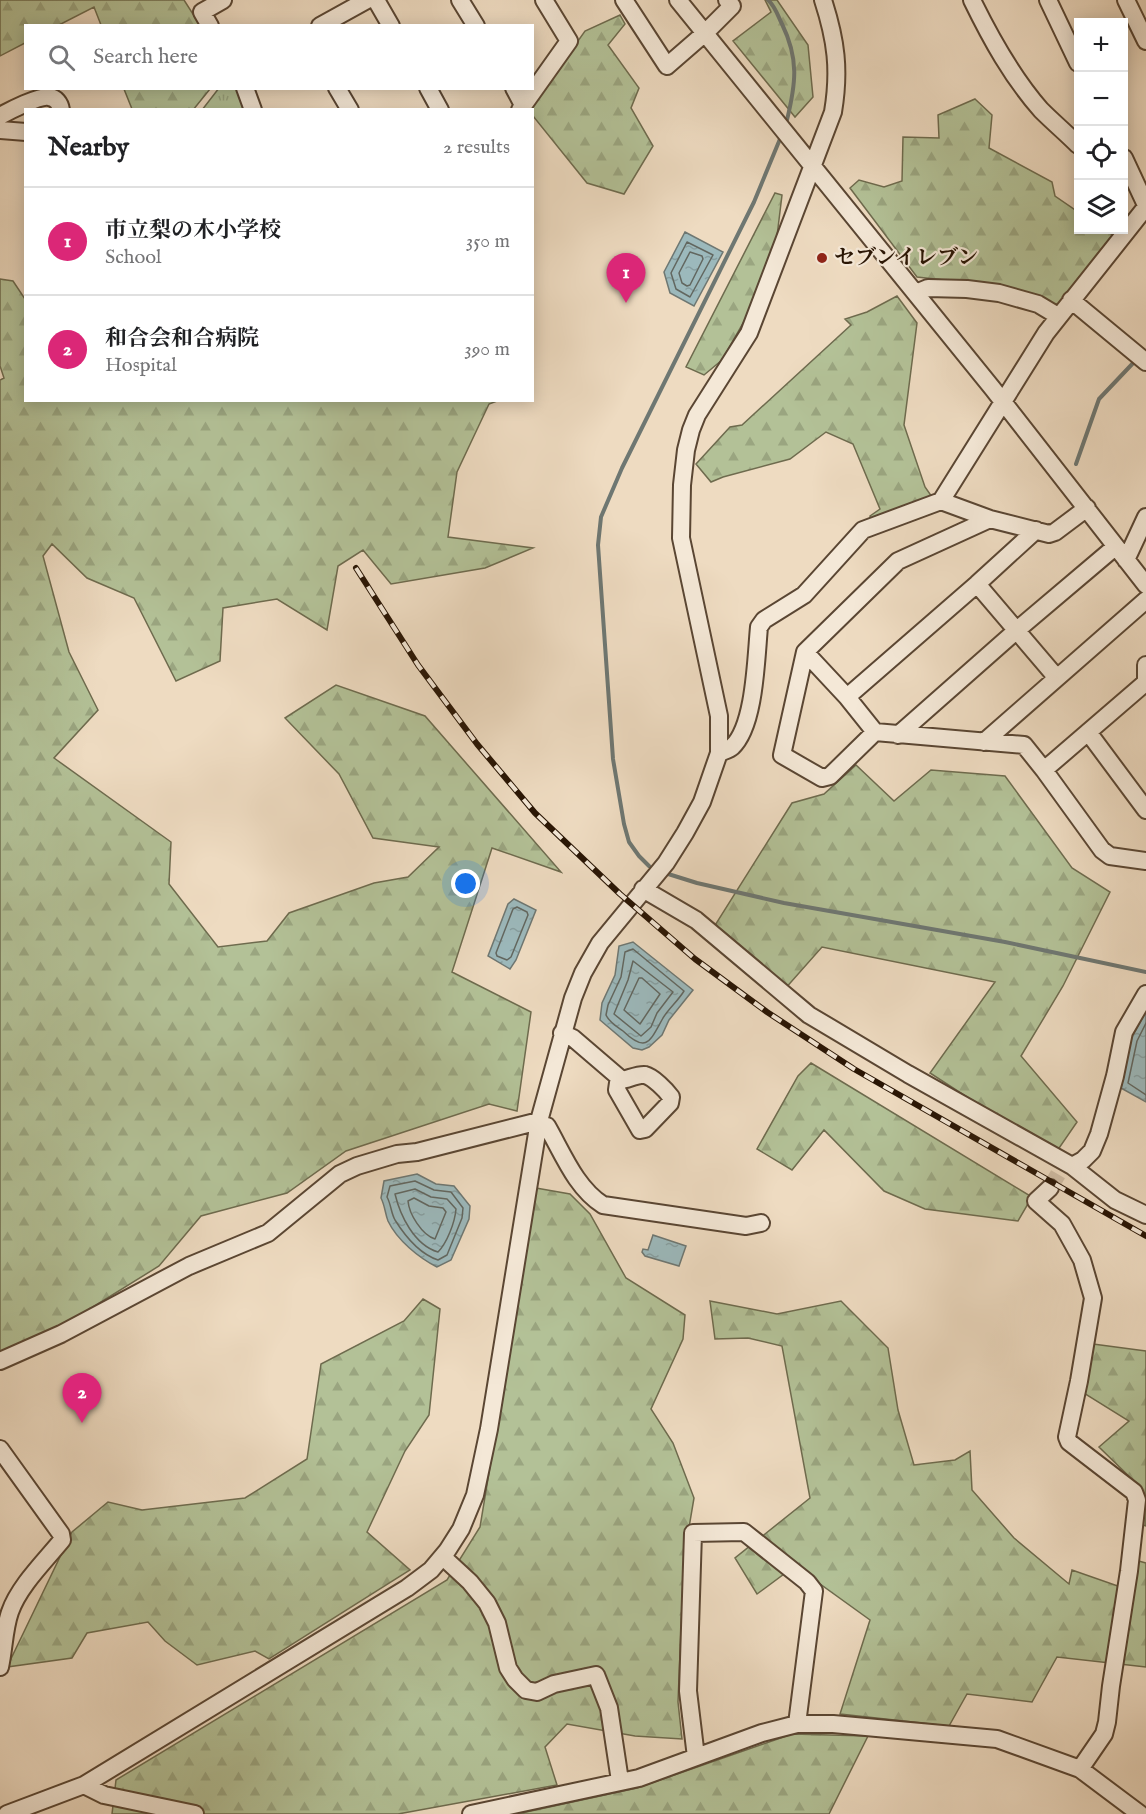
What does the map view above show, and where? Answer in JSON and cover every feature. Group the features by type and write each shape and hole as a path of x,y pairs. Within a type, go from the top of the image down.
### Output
{"street":[{"path":"202,12 223,0"},
{"path":"324,24 367,0"},
{"path":"376,0 390,24"},
{"path":"460,0 475,24"},
{"path":"534,90 569,40 544,0"},
{"path":"624,0 667,66 732,6 727,0"},
{"path":"678,0 916,293 1146,585"},
{"path":"8,1814 84,1785 407,1588 442,1557 461,1529 475,1495 489,1429 539,1123 562,1033 583,973 593,954 666,863 702,802 719,753 718,716 681,538 682,485 686,450 697,415 749,333 833,112 838,68 834,33 823,0"},
{"path":"972,0 992,40 1016,79 1042,110 1074,141"},
{"path":"1048,0 1074,55"},
{"path":"1126,0 1146,41"},
{"path":"246,90 252,108"},
{"path":"339,90 349,108"},
{"path":"429,90 439,108"},
{"path":"515,90 522,107"},
{"path":"522,107 534,90"},
{"path":"0,116 44,97 56,99 60,108"},
{"path":"0,130 24,132"},
{"path":"719,753 731,748 742,733 752,698 759,627 764,620 804,595 863,530 941,501 1058,316 1146,206 1128,167"},
{"path":"916,293 928,288 967,288 999,293 1038,304 1058,316"},
{"path":"1071,300 1146,362"},
{"path":"941,501 990,519 1049,534 1087,508"},
{"path":"1126,560 1146,516"},
{"path":"874,732 830,776 822,778 782,755 805,652 898,561 990,519"},
{"path":"846,697 1036,530"},
{"path":"898,735 1115,547"},
{"path":"977,584 1057,678"},
{"path":"984,742 1146,600"},
{"path":"805,652 874,732 1024,745 1102,850 1110,856 1146,861"},
{"path":"1044,770 1146,684 1146,665"},
{"path":"1088,732 1146,810"},
{"path":"643,889 696,920 809,1015 908,1074 1072,1166 1115,1200 1146,1215"},
{"path":"1072,1166 1092,1151 1115,1076 1124,1032 1146,994"},
{"path":"562,1033 573,1038 622,1080"},
{"path":"0,1361 61,1334 189,1266 268,1233 340,1174 357,1166 397,1154 417,1152 539,1123 547,1126 591,1198 603,1205 746,1226 761,1223"},
{"path":"1050,1188 1036,1201 1062,1224 1082,1260 1093,1298 1067,1437 1069,1442 1134,1492 1137,1500 1107,1722 1104,1734 1080,1769"},
{"path":"0,1449 61,1534 62,1540 29,1578 10,1611 1,1656"},
{"path":"696,1757 688,1691 693,1533 744,1532 807,1582 814,1591 797,1724"},
{"path":"442,1557 474,1586 487,1603 507,1657 508,1668 526,1690 537,1692 555,1684 596,1675 609,1708 620,1781"},
{"path":"480,1813 639,1778 762,1733 797,1724 834,1724 997,1739 1080,1769 1140,1814"},
{"path":"84,1785 104,1796 195,1814"}],"green space":[{"path":"0,0 184,0 199,24 101,24 94,7 61,24 24,24 24,44 0,56"},
{"path":"765,0 777,0 808,45 813,97 795,117 733,41 771,12"},
{"path":"620,15 625,24 608,45 639,88 631,108 653,146 624,194 587,183 534,117 534,108 530,108 585,31"},
{"path":"125,90 209,90 195,108 132,108"},
{"path":"217,90 241,90 248,108 204,108"},
{"path":"975,99 992,115 989,148 1052,182 1055,196 1074,209 1074,234 1113,235 1054,309 998,286 917,277 850,188 859,180 884,187 902,181 903,137 939,138 938,115"},
{"path":"775,193 782,195 777,236 747,316 722,360 704,375 686,367"},
{"path":"0,279 13,281 24,298 24,402 494,402 489,404 457,472 448,537 533,548 485,568 391,584 363,550 338,566 327,630 277,599 223,608 220,661 176,681 134,598 87,578 52,544 43,556 69,652 98,710 54,758 171,842 169,884 218,947 267,941 289,913 374,883 408,877 439,847 373,838 339,774 285,718 336,685 425,716 561,872 492,848 452,972 531,1012 517,1111 489,1104 346,1151 287,1193 201,1216 159,1266 59,1328 0,1352 0,380 4,378 0,366"},
{"path":"897,296 917,323 904,425 925,487 932,497 872,524 870,516 880,509 853,444 826,432 790,459 711,482 696,464 730,427 742,425 851,325 845,319 867,312"},
{"path":"856,765 894,801 931,770 1005,776 1072,868 1110,892 1063,986 1021,1056 1077,1122 1055,1154 930,1073 995,982 822,947 784,990 712,930 792,803 824,794"},
{"path":"811,1063 1032,1197 1018,1221 925,1209 884,1191 824,1130 792,1170 757,1149 798,1076"},
{"path":"536,1188 570,1194 590,1214 626,1278 685,1315 683,1339 651,1409 673,1443 694,1498 684,1557 678,1702 682,1739 635,1736 567,1724 545,1747 557,1785 398,1814 112,1814 116,1780 447,1580 480,1527"},
{"path":"423,1299 440,1309 429,1415 405,1451 367,1532 410,1570 269,1659 255,1651 197,1665 165,1641 148,1622 87,1633 72,1658 7,1667 72,1532 108,1502 142,1510 245,1498 307,1459 321,1364 404,1321"},
{"path":"710,1301 777,1314 841,1301 888,1348 898,1410 914,1465 955,1460 970,1451 972,1490 1014,1538 1069,1584 1072,1570 1132,1591 1135,1560 1146,1563 1146,1667 1057,1657 1032,1702 967,1694 949,1726 840,1714 870,1620 795,1566 757,1594 735,1558 810,1498 782,1346 748,1338 715,1339"},
{"path":"1093,1344 1146,1351 1146,1526 1140,1524 1139,1486 1099,1447 1129,1421 1082,1392"},
{"path":"792,1734 868,1736 829,1814 517,1814 637,1788"}],"water":[{"path":"685,232 723,252 694,306 670,293 664,272"},
{"path":"514,899 536,910 516,960 510,969 488,956 508,904"},
{"path":"633,942 693,990 669,1020 662,1035 642,1050 633,1048 600,1020 602,1003 615,975 619,946"},
{"path":"1146,1011 1146,1102 1121,1088 1131,1039"},
{"path":"417,1174 436,1184 454,1186 470,1206 469,1219 451,1260 437,1267 416,1254 397,1235 388,1221 381,1198 384,1181"},
{"path":"653,1235 686,1246 679,1266 645,1256 643,1249 648,1250"}],"waterway":[{"path":"768,0 773,5 787,37 793,60 794,83 787,120"},
{"path":"649,866 629,842 613,759 598,545 601,517 622,468 754,202 780,139"},
{"path":"1076,464 1099,399 1136,360"},
{"path":"665,873 697,883 784,903 1005,942 1146,972"}],"tunnel":[{"path":"1050,1188 1065,1162"}],"railway":[{"path":"356,568 418,665 477,744 535,813 620,894 695,959 767,1012 854,1069 1146,1236"}],"place":[{"name":"セブンイレブン","path":"822,258"},
{"name":"市立梨の木小学校","path":"626,303"},
{"name":"和合会和合病院","path":"82,1423"}]}
